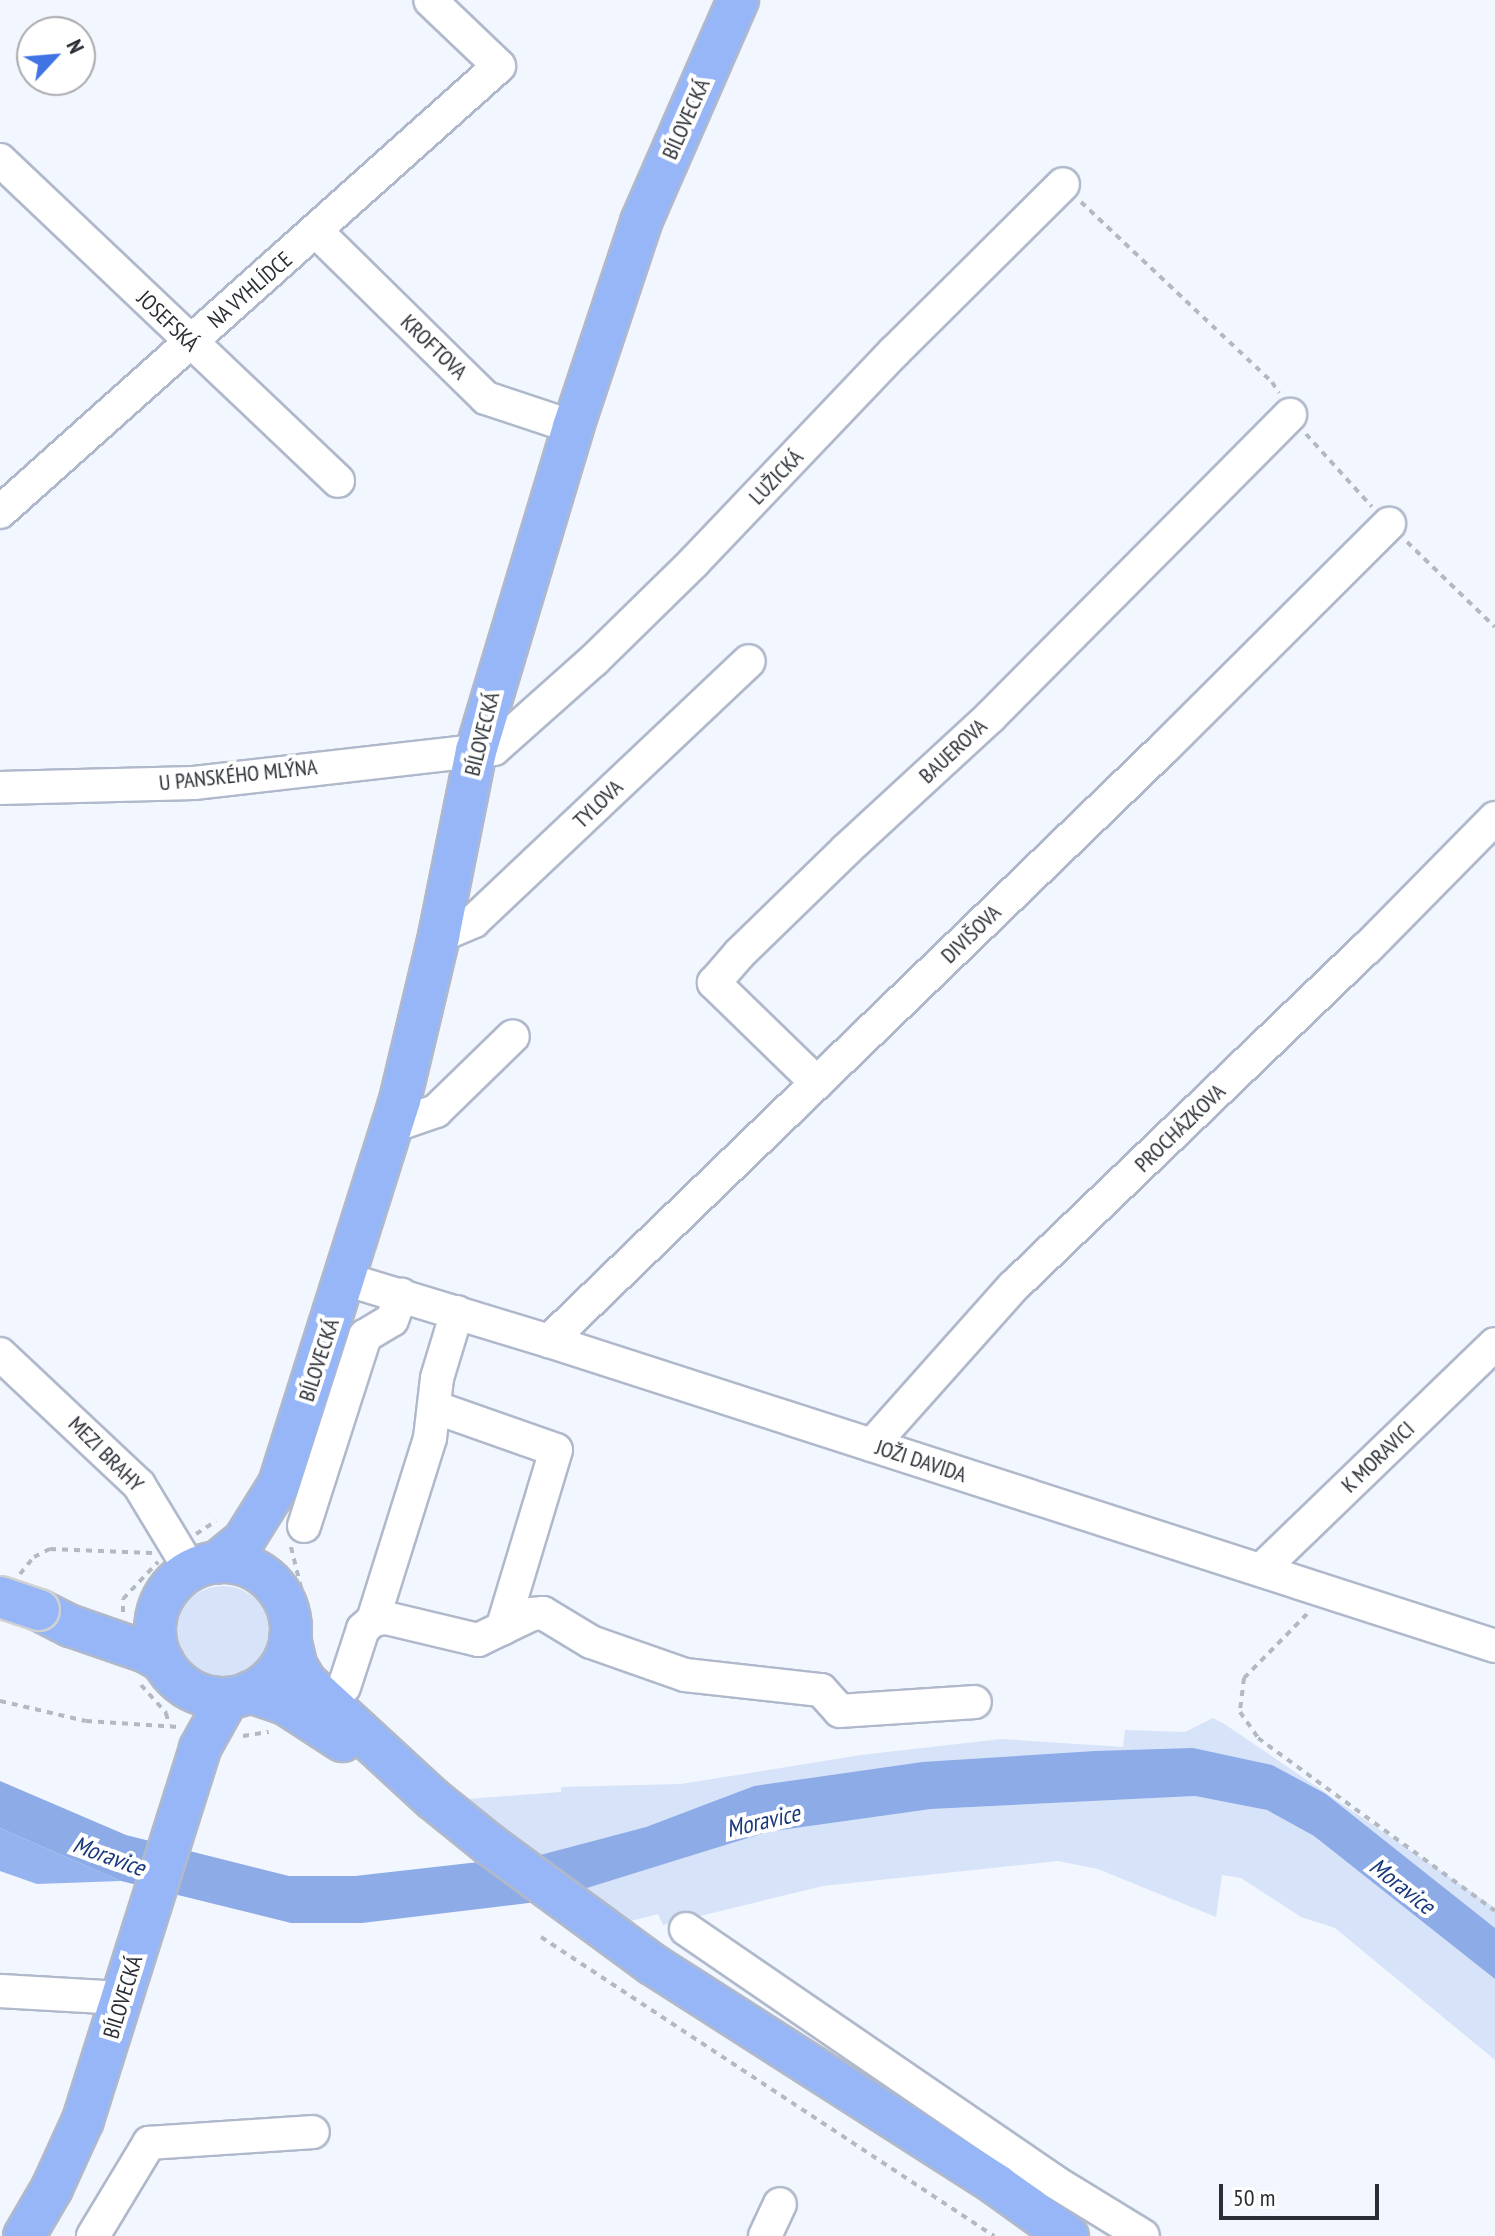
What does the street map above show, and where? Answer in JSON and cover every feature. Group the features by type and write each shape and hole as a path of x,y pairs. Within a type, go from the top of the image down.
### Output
{"main road":[{"name":"BÍLOVECKÁ","path":"433,1799 306,1682 296,1665 287,1608 277,1590 273,1566 279,1484 393,1126 439,936 476,751 573,427 641,222 738,0"},
{"name":"BÍLOVECKÁ","path":"186,1566 244,1540 279,1484"},
{"path":"123,1628 186,1566 236,1564 255,1570 277,1590"},
{"path":"186,1566 155,1630 208,1686"},
{"path":"19,1596 71,1626 123,1628 208,1686 287,1705 433,1799 604,1930 736,2020 997,2185 1068,2236"},
{"path":"208,1686 277,1672 290,1638"},
{"name":"BÍLOVECKÁ","path":"24,2236 74,2143 126,1989 184,1737 208,1686"}],"street":[{"name":"NA VYHLÍDCE","path":"0,512 317,232 499,66 430,0"},
{"name":"JOSEFSKÁ","path":"0,160 338,481"},
{"name":"LUŽICKÁ","path":"476,751 494,749 507,740 594,660 694,562 894,352 1063,184"},
{"name":"KROFTOVA","path":"317,232 486,398 573,427"},
{"name":"BAUEROVA","path":"817,1083 714,983 836,859 990,717 1290,415"},
{"name":"DIVIŠOVA","path":"549,1341 1155,757 1389,524"},
{"name":"TYLOVA","path":"439,936 474,921 749,661"},
{"name":"U PANSKÉHO MLÝNA","path":"0,788 194,783 476,751"},
{"name":"PROCHÁZKOVA","path":"872,1445 1013,1287 1366,949 1495,818"},
{"path":"393,1126 436,1111 513,1036"},
{"name":"JOŽI DAVIDA","path":"345,1279 549,1341 1495,1646"},
{"path":"304,1526 365,1336 392,1320 401,1295"},
{"path":"344,1687 363,1629 373,1620 430,1438 437,1378 457,1312"},
{"name":"K MORAVICI","path":"1261,1570 1495,1344"},
{"name":"MEZI BRAHY","path":"0,1354 139,1485 186,1566"},
{"path":"434,1407 556,1450 502,1629"},
{"path":"373,1620 386,1618 468,1640 486,1638 532,1614 543,1613 591,1642 685,1675 821,1690 840,1711 975,1702"},
{"path":"686,1929 1131,2232"},
{"path":"0,1991 126,1989"},
{"path":"93,2236 149,2143 313,2132"},
{"path":"765,2236 780,2204"}],"path":[{"path":"186,1566 223,1517"},
{"path":"19,1596 27,1562 50,1549 140,1554 186,1566"},
{"path":"184,1737 124,1665 123,1599 158,1562 186,1566"},
{"path":"1328,1592 1244,1678 1240,1712 1258,1738 1495,1911"},
{"path":"0,1701 86,1721 184,1737"},
{"path":"541,1937 994,2236"}],"shaded area":[{"path":"223,1586 241,1590 257,1600 267,1616 271,1634 267,1652 257,1668 241,1678 223,1682 205,1678 189,1668 179,1652 175,1634 179,1616 189,1600 205,1590"},
{"path":"1213,1718 1226,1725 1495,1908 1495,1928 1326,1794 922,1762 754,1786 646,1827 540,1855 467,1799 561,1792 561,1787 681,1784 861,1755 1001,1739 1123,1747 1125,1730 1185,1732"},
{"path":"1195,1796 1267,1810 1314,1836 1495,1979 1495,2060 1335,1928 1301,1917 1241,1878 1222,1875 1216,1917 1098,1869 1058,1861 823,1886 663,1925 658,1914 627,1922 586,1888 767,1832 931,1809"},
{"path":"0,1828 121,1881 37,1884 0,1871"}],"water":[{"name":"Moravice","path":"1193,1748 1272,1765 1326,1794 1495,1928 1495,1979 1314,1836 1267,1810 1195,1796 931,1809 767,1832 545,1901 362,1923 291,1923 121,1881 0,1828 0,1781 126,1835 289,1876 355,1876 540,1855 646,1827 754,1786 922,1762"}]}
